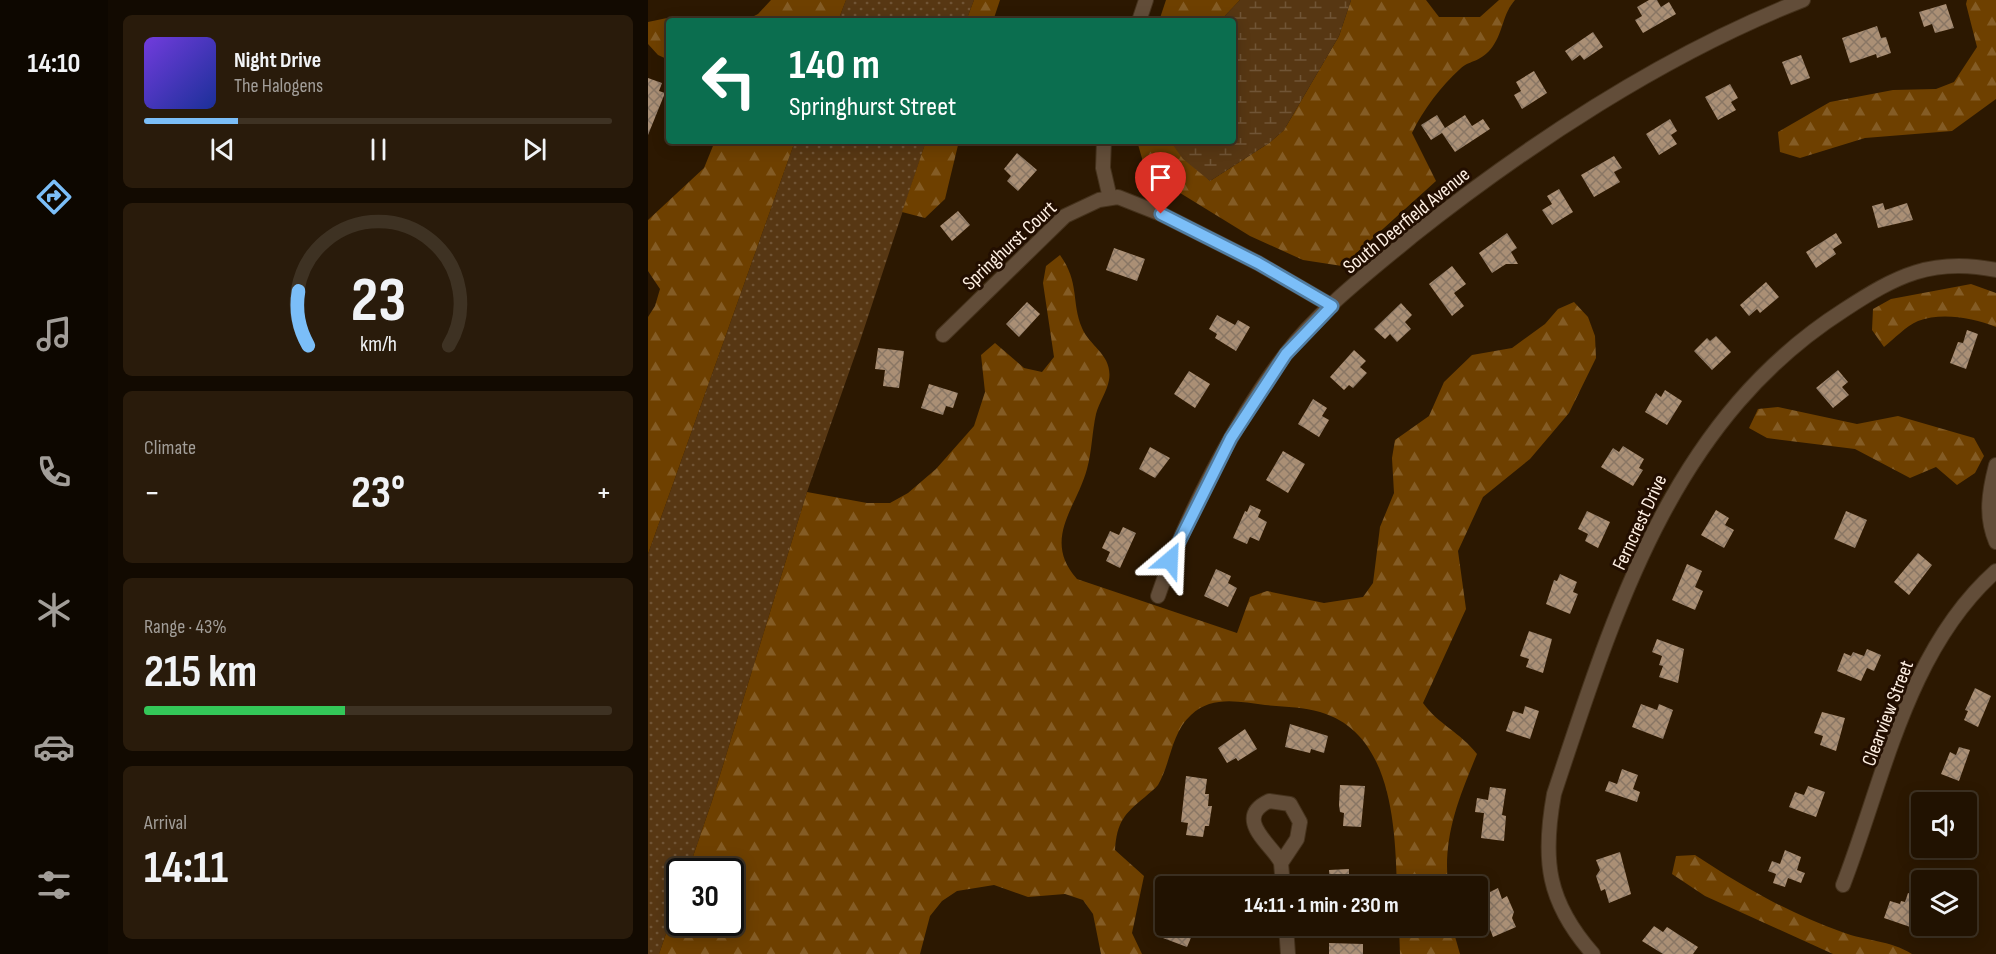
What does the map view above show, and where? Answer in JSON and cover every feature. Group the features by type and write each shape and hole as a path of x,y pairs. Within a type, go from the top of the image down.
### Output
{"street":[{"path":"1140,18 1146,0"},
{"name":"South Deerfield Avenue","path":"1158,596 1170,560 1231,438 1286,354 1376,265 1461,198 1583,115 1699,45 1803,0"},
{"path":"1104,144 1103,168 1110,198 1118,197 1161,214 1258,263 1332,306"},
{"name":"Springhurst Court","path":"943,335 1065,216 1110,198"},
{"name":"Ferncrest Drive","path":"1593,954 1562,913 1548,869 1550,819 1554,794 1618,615 1664,507 1682,476 1705,442 1752,383 1828,320 1881,286 1913,273 1941,265 1996,270"},
{"path":"1996,465 1989,492 1989,522 1996,542"},
{"name":"Clearview Street","path":"1844,885 1917,679 1954,618 1996,571"},
{"path":"1281,863 1282,876"},
{"path":"1287,936 1288,954"}],"green space":[{"path":"771,0 846,0 839,18 750,18 758,14"},
{"path":"846,0 974,0 967,18 839,18"},
{"path":"974,0 1000,0 994,18 967,18"},
{"path":"1166,0 1240,0 1223,18 1160,18"},
{"path":"1240,0 1351,0 1339,36 1284,130 1269,143 1210,181 1183,159 1172,144 1236,144 1236,18 1223,18"},
{"path":"1351,0 1426,0 1439,17 1480,17 1499,0 1515,0 1493,46 1480,58 1460,69 1446,83 1427,107 1412,133 1436,181 1342,266 1303,260 1250,236 1146,172 1138,144 1173,144 1210,181 1269,143 1284,130 1339,36"},
{"path":"1967,0 1996,0 1996,99 1952,131 1865,138 1800,158 1780,152 1778,132 1830,102 1893,90 1936,89 1954,82 1977,47 1966,4"},
{"path":"666,18 666,59 658,55 648,44 648,22"},
{"path":"714,144 794,144 648,554 648,317 655,306 660,289 648,271 648,220 704,168"},
{"path":"794,144 925,144 807,492 692,858 666,858 666,934 659,954 648,954 648,554"},
{"path":"925,144 958,144 945,199 925,218 902,212"},
{"path":"1060,255 1073,284 1082,328 1108,364 1109,371 1108,384 1096,414 1087,469 1062,537 1062,551 1067,564 1077,579 1237,633 1250,597 1267,591 1324,603 1363,597 1373,583 1380,527 1394,493 1392,458 1395,440 1429,416 1444,382 1472,355 1512,348 1545,324 1558,309 1574,302 1588,317 1595,336 1596,358 1569,413 1530,459 1483,497 1458,551 1466,609 1423,703 1477,754 1458,803 1450,834 1447,876 1396,876 1391,810 1385,784 1375,760 1362,739 1344,723 1307,709 1226,701 1199,709 1184,722 1175,739 1158,785 1132,809 1120,825 1115,850 1144,876 1132,933 1142,954 1101,954 1093,914 1083,900 1065,894 1028,897 994,885 957,891 942,901 930,916 920,954 659,954 666,934 666,936 744,936 744,858 692,858 807,492 867,503 890,503 908,493 936,469 974,426 985,392 981,355 995,343 1024,368 1042,372 1054,357 1043,283 1046,266"},
{"path":"1971,284 1996,293 1996,327 1957,317 1927,318 1909,326 1884,347 1872,330 1873,309 1891,299"},
{"path":"1778,407 1857,424 1898,416 1974,438 1984,456 1975,473 1957,485 1936,467 1910,478 1855,449 1767,438 1749,428 1758,409"},
{"path":"1695,855 1748,888 1822,925 1886,943 1912,954 1833,954 1705,896 1672,874 1676,856"},
{"path":"1399,936 1455,936 1460,954 1400,954"}],"building":[{"path":"1649,0 1657,0 1661,7 1669,2 1676,14 1643,33 1635,20 1642,16 1637,7"},
{"path":"1946,4 1954,28 1935,33 1932,24 1924,27 1919,12"},
{"path":"1877,26 1881,38 1886,37 1891,53 1877,58 1876,54 1850,63 1842,38"},
{"path":"1593,32 1603,47 1584,60 1580,55 1572,61 1565,51"},
{"path":"1801,55 1810,78 1791,85 1782,62"},
{"path":"1534,71 1547,93 1522,109 1514,95 1521,91 1516,82"},
{"path":"648,78 662,83 659,91 665,93 648,135"},
{"path":"1730,84 1738,98 1731,102 1736,110 1718,120 1705,97"},
{"path":"1437,115 1445,128 1465,115 1472,126 1483,119 1490,129 1455,152 1442,133 1431,140 1421,125"},
{"path":"1670,119 1677,131 1671,135 1677,144 1659,155 1646,134"},
{"path":"1017,153 1037,170 1018,191 1007,181 1011,176 1004,169"},
{"path":"1614,156 1622,168 1614,172 1620,182 1594,197 1581,175"},
{"path":"1559,189 1573,212 1552,225 1542,210 1552,204 1547,196"},
{"path":"1883,203 1885,210 1907,203 1913,220 1878,228 1872,206"},
{"path":"958,211 970,225 952,241 940,226"},
{"path":"1507,233 1517,248 1511,252 1518,264 1506,264 1492,273 1479,253"},
{"path":"1836,233 1842,243 1833,249 1836,254 1816,268 1806,252"},
{"path":"1114,248 1145,259 1137,281 1106,270"},
{"path":"1452,266 1466,284 1454,293 1464,306 1452,316 1429,284"},
{"path":"1766,282 1779,297 1760,313 1757,309 1749,316 1740,305"},
{"path":"1027,302 1040,314 1019,337 1006,324"},
{"path":"1401,303 1412,315 1405,322 1411,329 1397,342 1390,334 1385,339 1374,329"},
{"path":"1217,315 1235,325 1238,320 1250,327 1236,351 1215,338 1217,334 1209,329"},
{"path":"1967,330 1978,334 1966,369 1950,363 1958,342 1963,343"},
{"path":"1716,336 1731,352 1712,370 1694,351 1707,338 1710,341"},
{"path":"878,348 904,351 899,388 883,386 885,370 875,369"},
{"path":"1354,350 1366,361 1360,367 1367,373 1353,388 1349,385 1344,390 1330,377"},
{"path":"1838,370 1848,382 1842,387 1849,395 1833,408 1816,388"},
{"path":"1189,371 1210,384 1195,408 1174,394"},
{"path":"929,384 958,393 953,408 946,406 943,415 921,408"},
{"path":"1665,390 1682,401 1667,425 1645,412 1656,393 1661,397"},
{"path":"1313,399 1327,408 1322,416 1329,420 1319,437 1298,424"},
{"path":"1623,446 1644,459 1639,468 1643,470 1633,486 1601,467 1613,448 1619,452"},
{"path":"1150,447 1170,458 1155,478 1139,469"},
{"path":"1283,451 1305,464 1288,493 1266,480"},
{"path":"1250,505 1261,510 1258,517 1267,522 1259,541 1250,537 1247,544 1233,538"},
{"path":"1716,510 1729,518 1725,525 1734,530 1724,548 1701,535"},
{"path":"1587,511 1610,522 1598,548 1585,541 1588,534 1578,529"},
{"path":"1846,511 1867,520 1855,548 1834,539"},
{"path":"1123,527 1136,533 1120,568 1106,561 1110,552 1102,548 1110,531 1119,535"},
{"path":"1918,553 1932,565 1909,595 1894,582"},
{"path":"1687,564 1702,571 1695,587 1703,591 1695,610 1672,600"},
{"path":"1216,569 1231,576 1228,583 1237,588 1228,607 1204,596"},
{"path":"1560,574 1577,582 1573,592 1578,594 1570,614 1546,604 1554,580 1557,581"},
{"path":"1529,631 1552,639 1543,673 1526,667 1529,659 1520,656"},
{"path":"1657,639 1684,649 1678,683 1659,677 1663,666 1659,665 1662,656 1652,652"},
{"path":"1867,649 1881,655 1874,671 1867,668 1861,681 1837,671 1844,653 1851,656 1853,652 1864,656"},
{"path":"1975,688 1991,696 1978,727 1964,720 1968,711 1965,710"},
{"path":"1641,704 1657,710 1659,704 1673,710 1663,739 1632,727"},
{"path":"1525,706 1539,711 1530,739 1506,731 1513,711 1523,714"},
{"path":"1822,712 1845,718 1836,751 1820,745 1823,736 1814,733"},
{"path":"1290,724 1328,736 1324,753 1311,749 1310,753 1285,747"},
{"path":"1245,729 1257,749 1238,761 1236,758 1227,763 1218,748"},
{"path":"1959,747 1970,750 1959,781 1941,774 1950,752 1956,755"},
{"path":"1622,769 1638,775 1633,789 1640,792 1637,802 1605,791 1609,781 1617,784"},
{"path":"1186,776 1207,779 1205,794 1209,794 1208,806 1212,806 1209,826 1205,826 1203,837 1186,835 1188,823 1181,822"},
{"path":"1340,785 1365,786 1361,827 1343,826 1344,813 1340,812 1339,805"},
{"path":"1808,786 1825,792 1816,817 1789,807 1795,792 1804,795"},
{"path":"1490,787 1506,789 1502,815 1506,816 1504,841 1481,838 1484,813 1475,812 1477,798 1488,800"},
{"path":"1785,850 1801,857 1797,870 1805,873 1801,883 1788,878 1785,887 1773,883 1776,874 1768,871 1772,861 1780,864"},
{"path":"1620,852 1631,894 1609,903 1605,889 1601,891 1596,876 1600,870 1596,860"},
{"path":"1349,869 1349,876 1329,876 1329,870"},
{"path":"1498,888 1502,899 1507,896 1514,912 1512,918 1516,927 1493,937 1488,924 1488,893"},
{"path":"1908,893 1911,894 1911,927 1884,918 1890,901 1900,904 1901,901 1905,902"},
{"path":"1654,926 1663,932 1667,927 1698,947 1693,954 1663,954 1642,941"},
{"path":"1163,936 1192,936 1187,947 1163,938"},
{"path":"1329,943 1363,944 1363,954 1329,954"}],"route":[{"path":"1161,214 1258,263 1332,306 1286,354 1231,438 1170,560"}]}
